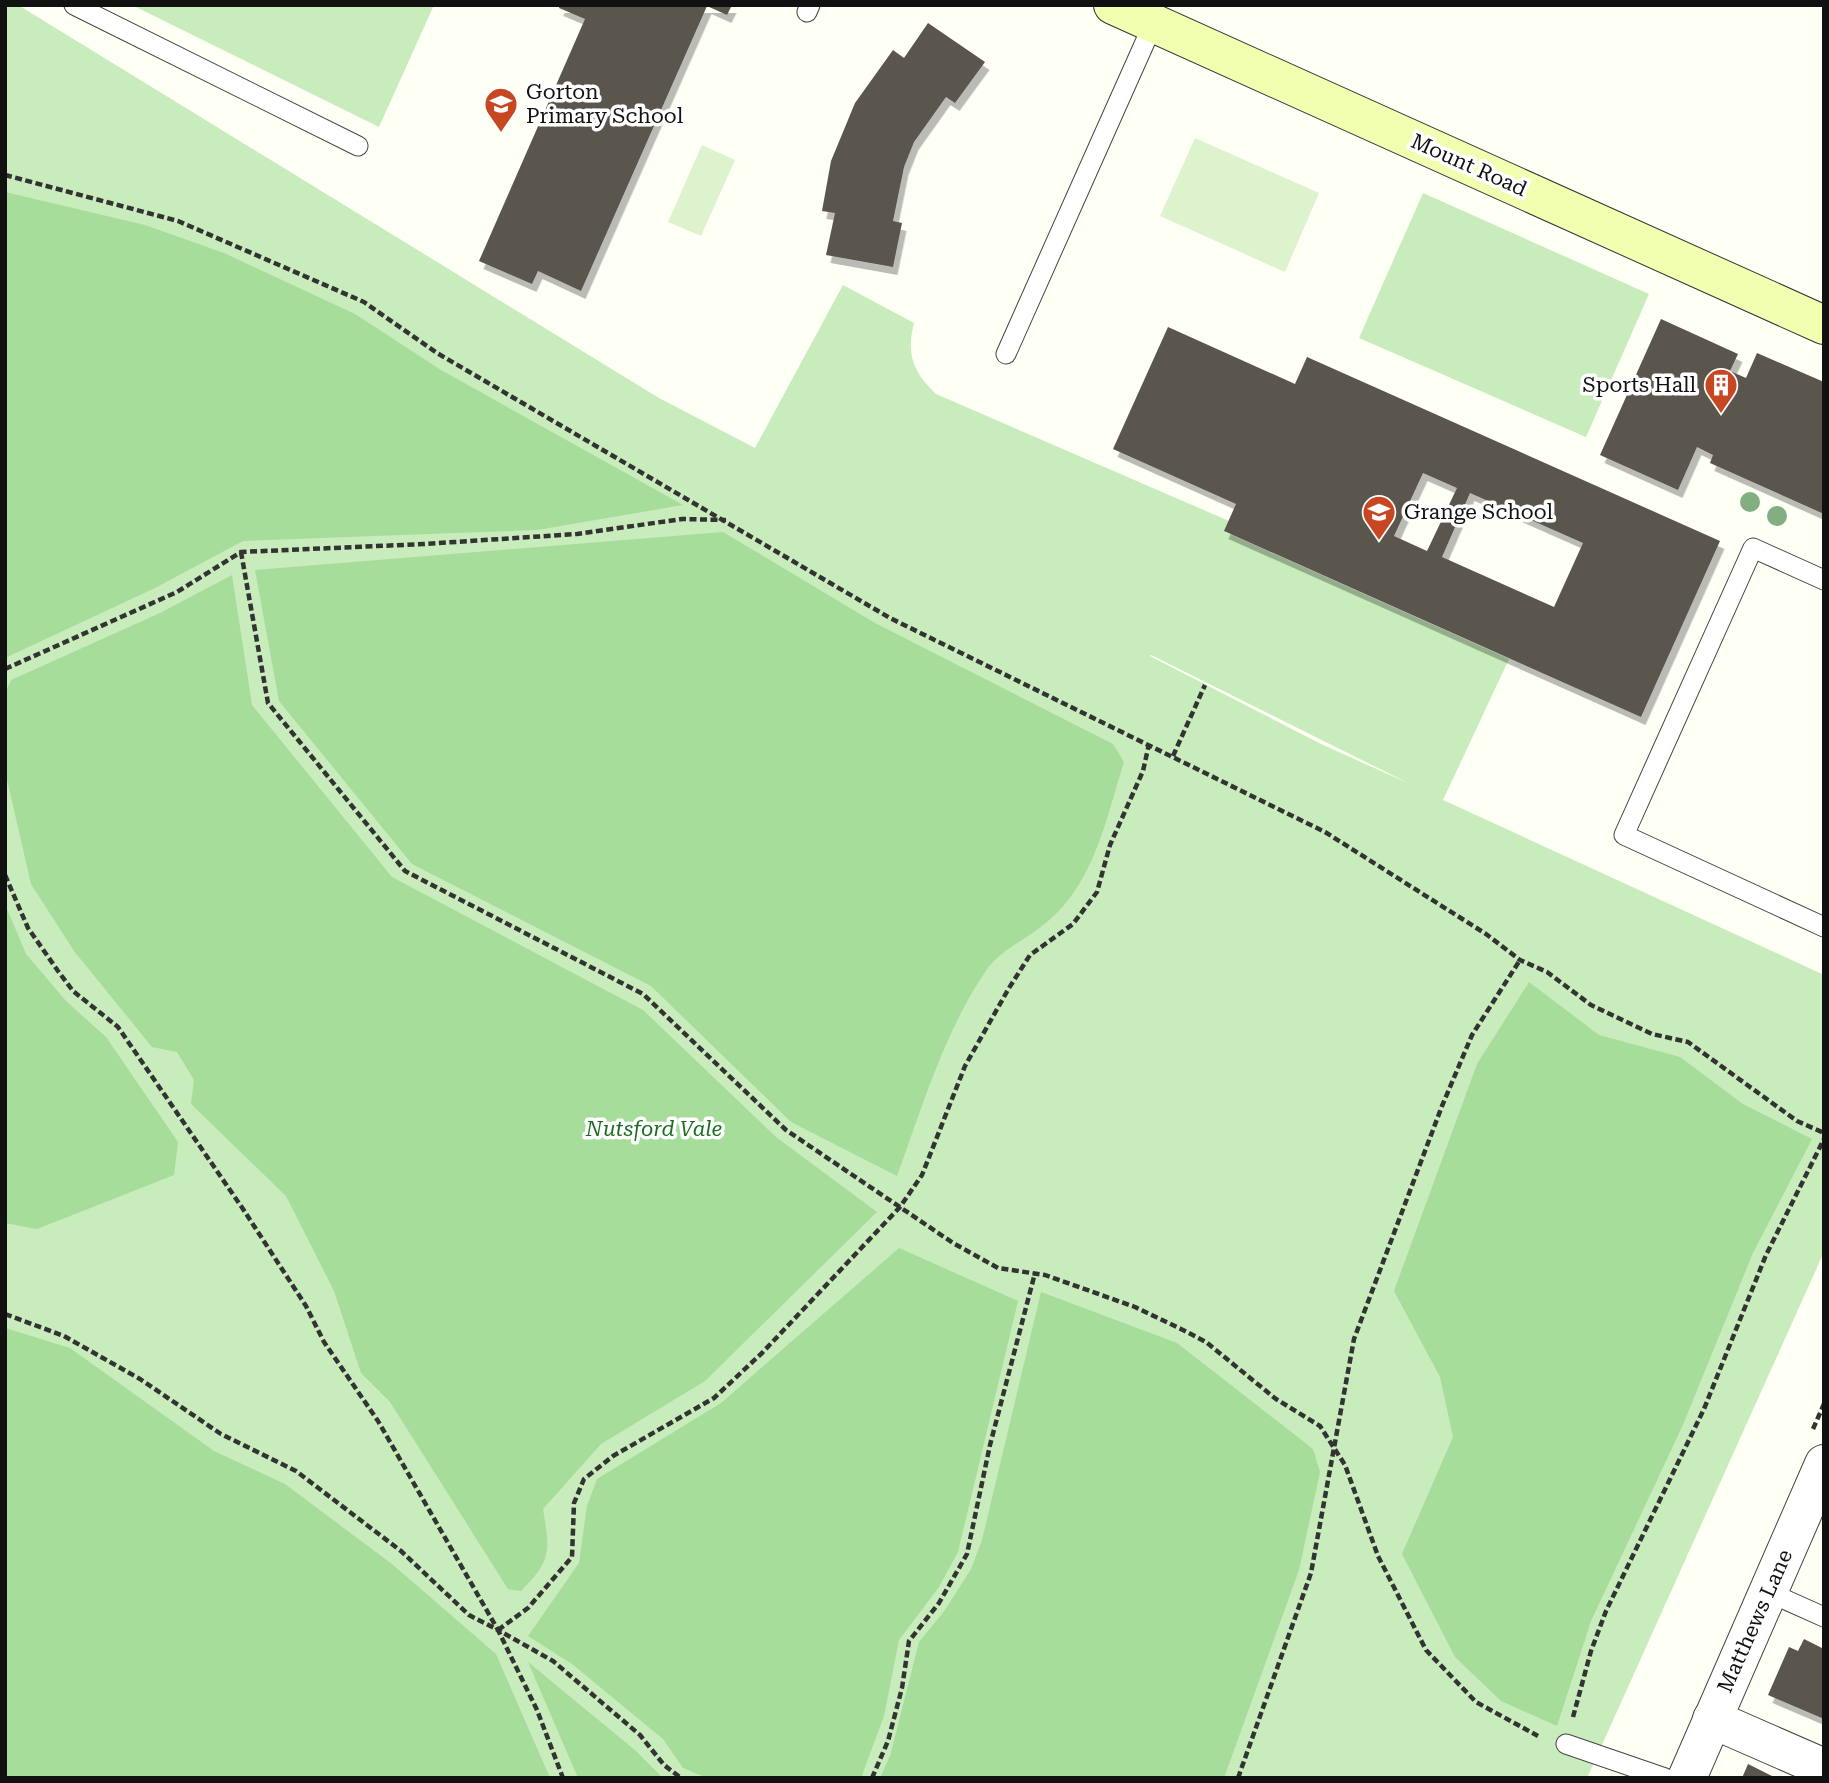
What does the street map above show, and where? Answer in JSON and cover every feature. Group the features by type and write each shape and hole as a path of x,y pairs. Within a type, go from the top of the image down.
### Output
{"main road":[{"name":"Mount Road","path":"1113,5 1824,325"}],"street":[{"name":"Matthews Lane","path":"1687,1778 1823,1467"},
{"path":"1712,1719 1824,1768"}],"lane":[{"path":"74,5 358,146"},
{"path":"1006,354 1154,22"},
{"path":"1824,580 1753,548 1623,835 1824,927"},
{"path":"1768,1592 1824,1617"},
{"path":"1566,1744 1665,1778"}],"path":[{"path":"5,175 178,221 364,302 438,353 727,520 890,618 1325,832 1486,934 1520,960 1547,972 1591,1005 1652,1034 1688,1042 1797,1121 1824,1133"},
{"path":"5,668 177,592 241,552 577,534 682,519 727,520"},
{"path":"241,552 268,704 405,871 643,994 786,1130 953,1243 998,1268 1035,1273 1135,1307 1206,1342 1276,1399 1320,1426 1357,1494 1378,1556 1426,1650 1476,1702 1530,1733 1566,1744 1591,1651 1606,1611 1704,1409 1766,1255 1824,1139"},
{"path":"1173,756 1205,685"},
{"path":"498,1630 528,1608 572,1557 574,1503 584,1479 614,1456 714,1398 762,1353 900,1207 922,1175 965,1066 1030,954 1073,924 1097,892 1110,845 1143,771 1149,744"},
{"path":"5,876 28,928 73,991 118,1027 243,1209 306,1306 324,1342 378,1421 498,1630 537,1710 563,1778"},
{"path":"1238,1778 1311,1573 1354,1339 1441,1106 1472,1035 1520,960"},
{"path":"872,1778 888,1741 902,1688 909,1641 939,1603 967,1554 990,1445 1035,1273"},
{"path":"5,1314 64,1336 140,1379 221,1434 237,1439 296,1471 401,1551 469,1615 554,1661 640,1735 664,1765 681,1778"}],"green space":[{"name":"Nutsford Vale","path":"5,5 18,5 659,398 755,448 843,285 914,323 911,344 913,362 936,394 1229,521 1225,532 1509,659 1443,800 1824,975 1824,1252 1587,1778 5,1778","holes":["1151,655 1410,784 1321,744"]},
{"path":"132,5 434,5 379,127"},
{"path":"1195,138 1319,193 1285,272 1160,216"},
{"path":"702,145 735,160 701,236 668,222"},
{"path":"5,192 145,225 224,253 355,314 441,370 683,505 537,530 243,541 155,588 5,658"},
{"path":"1423,193 1649,294 1586,437 1359,338"},
{"path":"723,532 875,623 1113,744 1124,762 1097,848 1077,888 1047,922 1006,950 991,964 970,995 935,1071 897,1176 791,1122 651,986 412,864 279,701 255,570"},
{"path":"232,575 252,705 392,877 643,1010 776,1137 877,1212 705,1381 601,1444 543,1509 547,1535 546,1554 538,1571 521,1591 508,1589 390,1402 361,1373 334,1291 286,1196 191,1104 194,1080 177,1052 152,1047 74,951 31,884 5,771 5,694 11,680 160,613"},
{"path":"5,904 26,954 66,1001 106,1037 178,1142 174,1175 37,1229 5,1223"},
{"path":"1529,982 1599,1035 1680,1057 1743,1104 1812,1139 1753,1253 1682,1427 1591,1621 1557,1726 1501,1701 1455,1657 1402,1554 1453,1437 1440,1377 1394,1291 1477,1064"},
{"path":"899,1248 1018,1301 958,1552 939,1587 899,1640 884,1716 861,1778 707,1778 683,1768 663,1739 572,1664 528,1636 579,1563 587,1506 597,1479 721,1403"},
{"path":"1041,1292 1177,1343 1313,1449 1320,1472 1299,1570 1224,1778 880,1778 890,1756 919,1642 945,1610 971,1569 982,1540"},
{"path":"5,1328 70,1348 214,1451 285,1484 392,1564 496,1654 550,1778 5,1778"},
{"path":"528,1662 636,1751 663,1778 578,1778"}],"building":[{"path":"560,5 732,5 727,15 707,6 581,291 538,271 532,284 479,261 585,19 559,8"},
{"path":"928,23 985,62 955,103 946,97 914,142 904,167 893,221 902,223 893,267 826,255 835,213 822,211 831,161 855,103 893,50 904,58"},
{"name":"Sports Hall","path":"1661,319 1738,354 1730,371 1746,378 1757,353 1824,382 1824,514 1710,463 1713,455 1697,447 1678,490 1600,455"},
{"path":"1168,327 1295,384 1307,357 1720,541 1641,717 1224,531 1236,504 1113,449","holes":["1423,473 1457,488 1427,551 1394,536","1470,493 1583,543 1554,607 1442,557"]},
{"path":"1804,1639 1824,1649 1824,1719 1768,1695 1789,1647 1798,1651"},
{"path":"1748,1764 1776,1778 1742,1778"}],"place":[{"name":"Gorton Primary School","path":"501,134"},
{"name":"Sports Hall","path":"1721,415"},
{"name":"Grange School","path":"1379,542"}]}
